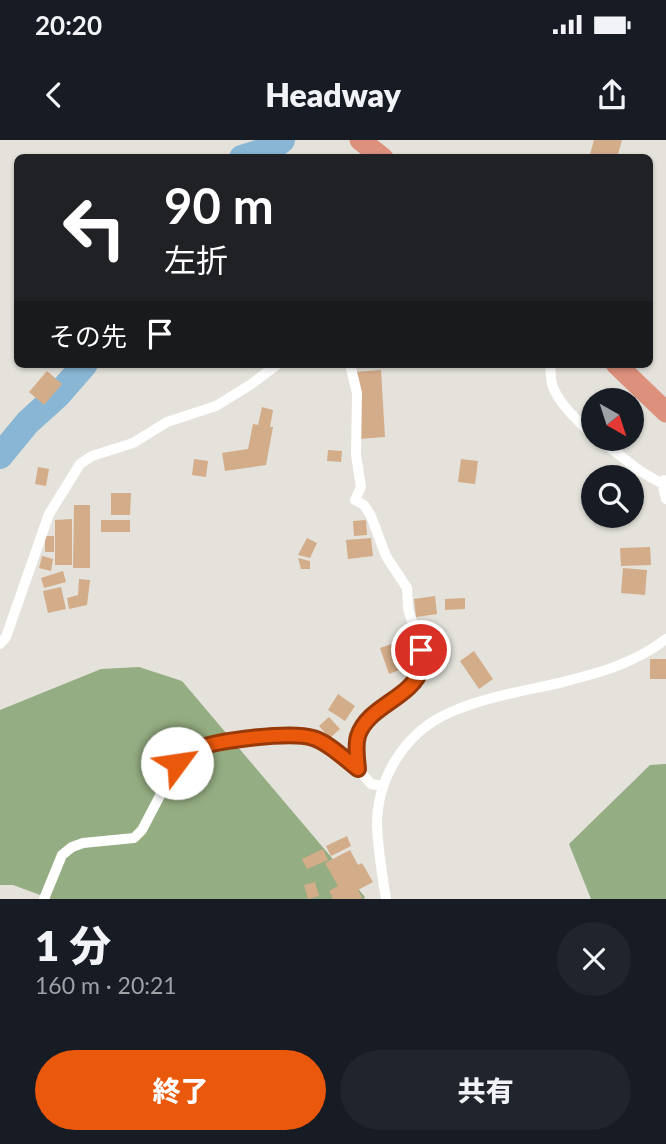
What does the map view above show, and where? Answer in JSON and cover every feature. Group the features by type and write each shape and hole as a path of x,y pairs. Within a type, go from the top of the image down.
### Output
{"highway":[{"path":"360,140 378,154"},
{"path":"620,368 659,406"}],"street":[{"path":"0,644 6,637 49,514 80,464 92,456 133,443 167,422 216,406 273,368"},
{"path":"351,368 357,393 356,455 361,487 355,500 364,505 371,516 386,556 407,588 408,609 421,650 422,665 415,679 400,695 369,718 359,734 356,747 358,769"},
{"path":"550,368 552,386 581,424"},
{"path":"616,452 640,471 665,482 666,499"},
{"path":"386,899 377,824 383,786 393,763 409,742 428,724 477,702 600,673 630,662 666,639"},
{"path":"44,899 62,855 72,847 83,844 134,838 142,830 177,763 191,751 208,745 268,736 313,738 358,769 371,785 383,786"}],"green space":[{"path":"139,667 182,681 364,899 51,899 13,885 0,885 0,710 101,669"},
{"path":"666,764 666,899 591,899 569,844 650,765"}],"building":[{"path":"594,140 622,140 618,154 590,154"},
{"path":"381,370 385,437 359,439 354,372"},
{"path":"47,371 62,384 44,405 29,392"},
{"path":"262,407 273,410 270,427 273,427 266,465 225,471 222,453 248,449 253,424 258,425"},
{"path":"328,450 342,451 341,462 327,461"},
{"path":"194,459 208,461 206,477 192,475"},
{"path":"461,459 478,461 475,484 458,482"},
{"path":"38,467 49,469 46,486 35,484"},
{"path":"111,493 131,493 130,515 111,515"},
{"path":"74,505 90,505 90,568 73,568"},
{"path":"72,519 72,565 55,565 55,520"},
{"path":"101,520 130,520 130,532 101,532"},
{"path":"366,520 367,535 354,536 353,521"},
{"path":"45,536 54,536 54,552 45,552"},
{"path":"307,538 317,543 310,558 298,555"},
{"path":"371,538 373,556 348,559 346,540"},
{"path":"650,547 651,565 621,566 620,548"},
{"path":"42,556 53,559 51,571 39,568"},
{"path":"298,558 310,561 310,569 301,569"},
{"path":"623,568 647,570 645,595 621,593"},
{"path":"63,571 66,582 44,588 41,578"},
{"path":"79,579 90,580 87,605 69,609 67,598 78,595"},
{"path":"61,587 66,609 48,613 43,591"},
{"path":"435,596 437,614 416,617 414,599"},
{"path":"465,598 465,609 445,610 445,599"},
{"path":"406,639 415,664 389,674 380,648"},
{"path":"474,651 493,679 479,689 460,661"},
{"path":"650,659 666,659 666,679 650,679"},
{"path":"338,694 355,706 345,721 328,710"},
{"path":"329,717 340,729 330,738 319,726"},
{"path":"347,836 351,846 331,856 326,846"},
{"path":"323,849 328,860 307,869 302,859"},
{"path":"350,850 358,865 362,863 373,882 358,890 362,898 360,899 333,899 329,891 338,886 325,863"},
{"path":"315,882 319,896 308,899 304,885"}],"waterway":[{"path":"254,154 270,149 282,140"},
{"path":"0,456 28,422 58,395 82,368"}],"route":[{"path":"177,763 191,751 208,745 268,736 288,736 313,738 358,769 356,747 359,734 369,718 400,695 415,679 422,665 421,650"}]}
